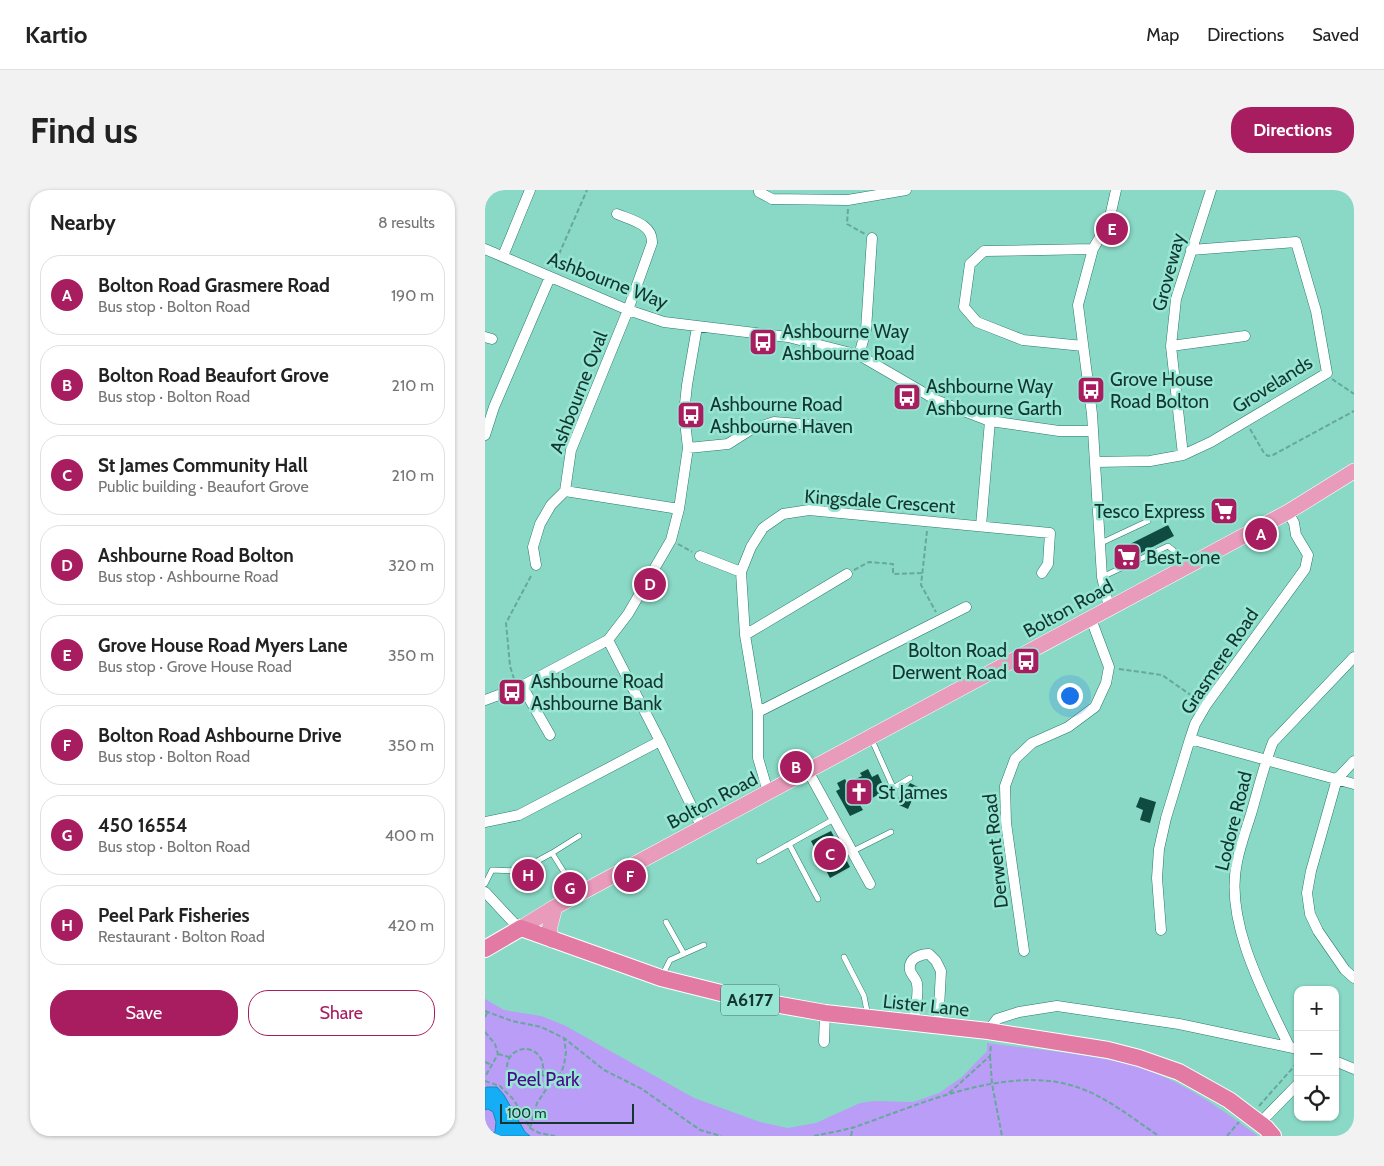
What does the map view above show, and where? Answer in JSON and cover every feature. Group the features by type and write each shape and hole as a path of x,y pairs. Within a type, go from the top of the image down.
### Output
{"highway":[{"name":"Lister Lane","path":"521,928 661,978 741,998 825,1013 991,1032"},
{"name":"Bolton Road","path":"489,947 521,928"},
{"name":"Lister Lane","path":"489,947 550,939"},
{"name":"A6177","path":"991,1032 1108,1050 1139,1058 1179,1072 1229,1100 1253,1117 1273,1136"}],"main road":[{"name":"Bolton Road","path":"521,928 555,907 1288,512 1354,472"},
{"path":"550,939 549,930 555,907"}],"street":[{"path":"503,256 530,190"},
{"path":"759,190 759,192 772,199 848,200 906,190"},
{"path":"1109,608 1102,577 1092,414 1078,305 1093,250 1109,221 1116,190"},
{"name":"Groveway","path":"1183,455 1171,346 1176,299 1211,190"},
{"name":"Ashbourne Oval","path":"565,491 571,450 628,310 652,243 652,237 647,227 617,214"},
{"path":"859,355 866,330 872,238"},
{"name":"Grovelands","path":"1095,462 1150,461 1183,455 1211,442 1327,373 1317,311 1296,242 1191,250"},
{"name":"Ashbourne Way","path":"485,249 628,310 664,322 789,336 859,355 938,401 989,422 1059,431 1093,431"},
{"path":"1083,346 1023,340 977,322 964,307 970,264 985,251 1093,250"},
{"path":"485,435 494,407 550,277"},
{"path":"485,700 520,687 608,640 628,614 671,540 679,509 688,448 684,413 697,327"},
{"path":"1171,346 1245,336"},
{"path":"688,448 728,444 750,430 774,422 824,426"},
{"path":"981,526 989,422"},
{"path":"536,566 533,548 540,524 551,505 565,491 679,509"},
{"name":"Kingsdale Crescent","path":"768,792 758,758 758,712 745,636 741,572 751,547 763,528 783,514 809,510 1049,533 1048,564 1042,573"},
{"name":"Grasmere Road","path":"1161,930 1157,878 1159,849 1166,818 1195,724 1206,705 1305,569 1308,555 1296,535 1294,524 1288,512"},
{"path":"701,556 741,572"},
{"path":"745,636 847,574"},
{"path":"758,712 966,607"},
{"path":"1091,619 1109,667"},
{"path":"608,640 661,741 703,828"},
{"name":"Lodore Road","path":"1293,1047 1262,990 1241,934 1235,897 1236,863 1273,742 1354,657"},
{"name":"Derwent Road","path":"1024,951 1006,823 1005,786 1015,759 1033,743 1068,727 1095,707 1106,683 1109,667"},
{"path":"520,687 550,735"},
{"path":"1190,738 1354,784"},
{"path":"485,822 519,815 661,741"},
{"path":"1354,761 1337,779 1311,870 1307,893 1310,914 1318,931 1345,970 1354,978"},
{"path":"808,772 870,884"},
{"path":"485,892 521,928"},
{"path":"913,1024 917,983 910,970 911,963 915,957 929,954 937,961 941,971 938,1027"},
{"name":"Lister Lane","path":"991,1032 997,1020 1019,1012 1057,1006 1179,1024 1293,1047"},
{"path":"824,1042 825,1013"},
{"path":"1339,1063 1354,1069"},
{"path":"1253,1117 1294,1087"}],"lane":[{"path":"1100,544 1148,521"},
{"path":"1102,577 1168,546 1191,565"},
{"path":"871,737 891,785 895,787 910,778"},
{"path":"759,860 834,819"},
{"path":"852,852 891,832"},
{"path":"485,884 492,870 519,871 579,836"},
{"path":"789,844 817,899"},
{"path":"552,853 579,895"},
{"path":"666,922 684,954"},
{"path":"661,978 670,960 704,945"},
{"path":"844,957 864,996 869,1018"}],"path":[{"path":"550,277 587,190"},
{"path":"848,200 847,224 872,238"},
{"path":"1327,373 1332,379 1354,394"},
{"path":"1246,422 1264,453 1268,456 1354,411"},
{"path":"928,522 921,585 941,620"},
{"path":"671,540 701,556"},
{"path":"847,574 869,562 893,564 893,574 922,573"},
{"path":"520,687 509,666 506,623 536,566"},
{"path":"1109,667 1162,675 1206,705"},
{"path":"485,1017 486,1012 512,1021 541,1027 564,1038 604,1070 642,1089 700,1130 721,1136"},
{"path":"485,1032 495,1044 498,1054 485,1077"},
{"path":"991,1032 992,1084 1003,1136"},
{"path":"530,1128 537,1103 553,1079 561,1073 566,1052 564,1038"},
{"path":"515,1051 531,1051 541,1057 542,1075 530,1084 521,1084 513,1080 507,1066 509,1057 515,1051"},
{"path":"498,1054 509,1057"},
{"path":"947,1095 990,1056"},
{"path":"485,1062 493,1065"},
{"path":"1227,1136 1253,1117 1294,1067"},
{"path":"542,1075 553,1079"},
{"path":"485,1081 500,1086 514,1100 530,1128 539,1133 555,1136"},
{"path":"814,1136 853,1127 947,1095 992,1084 1027,1081 1058,1083 1077,1087 1104,1100 1159,1136"},
{"path":"851,1136 853,1127"}],"green space":[{"name":"Peel Park","path":"485,999 504,1010 541,1016 564,1025 694,1098 760,1122 788,1128 816,1123 860,1103 874,1101 913,1102 939,1093 962,1077 987,1051 987,1043 1080,1055 1135,1066 1184,1087 1215,1105 1258,1136 485,1136"}],"water":[{"path":"497,1087 504,1095 525,1132 530,1136 485,1136 495,1132 496,1122 493,1112 488,1109 485,1110 485,1088"}],"building":[{"path":"1168,525 1174,536 1123,562 1116,551"},
{"name":"St James","path":"868,769 872,777 878,774 883,785 878,788 881,793 860,805 863,810 850,816 836,791 840,789 837,783 845,779 847,783 862,776 860,773"},
{"path":"910,783 918,787 908,809 899,805 902,800 898,799 903,788 907,788"},
{"path":"1140,797 1156,802 1150,823 1140,820 1143,810 1136,807"},
{"path":"831,831 850,867 830,878 811,841"},
{"path":"529,870 533,871 531,880 523,879 524,873"}],"place":[{"name":"Grove House Road Myers Lane","path":"1112,229"},
{"name":"Ashbourne Way Ashbourne Road","path":"763,342"},
{"name":"Grove House Road Bolton","path":"1091,390"},
{"name":"Ashbourne Way Ashbourne Garth","path":"907,397"},
{"name":"Ashbourne Road Ashbourne Haven","path":"691,415"},
{"name":"Tesco Express","path":"1224,511"},
{"name":"Bolton Road Grasmere Road","path":"1261,534"},
{"name":"Best-one","path":"1127,557"},
{"name":"Ashbourne Road Bolton","path":"650,584"},
{"name":"Bolton Road Derwent Road","path":"1026,661"},
{"name":"Ashbourne Road Ashbourne Bank","path":"512,692"},
{"name":"Bolton Road Beaufort Grove","path":"796,767"},
{"name":"St James","path":"859,792"},
{"name":"St James Community Hall","path":"830,854"},
{"name":"Peel Park Fisheries","path":"528,875"},
{"name":"Bolton Road Ashbourne Drive","path":"630,876"},
{"name":"450 16554","path":"570,888"}]}
